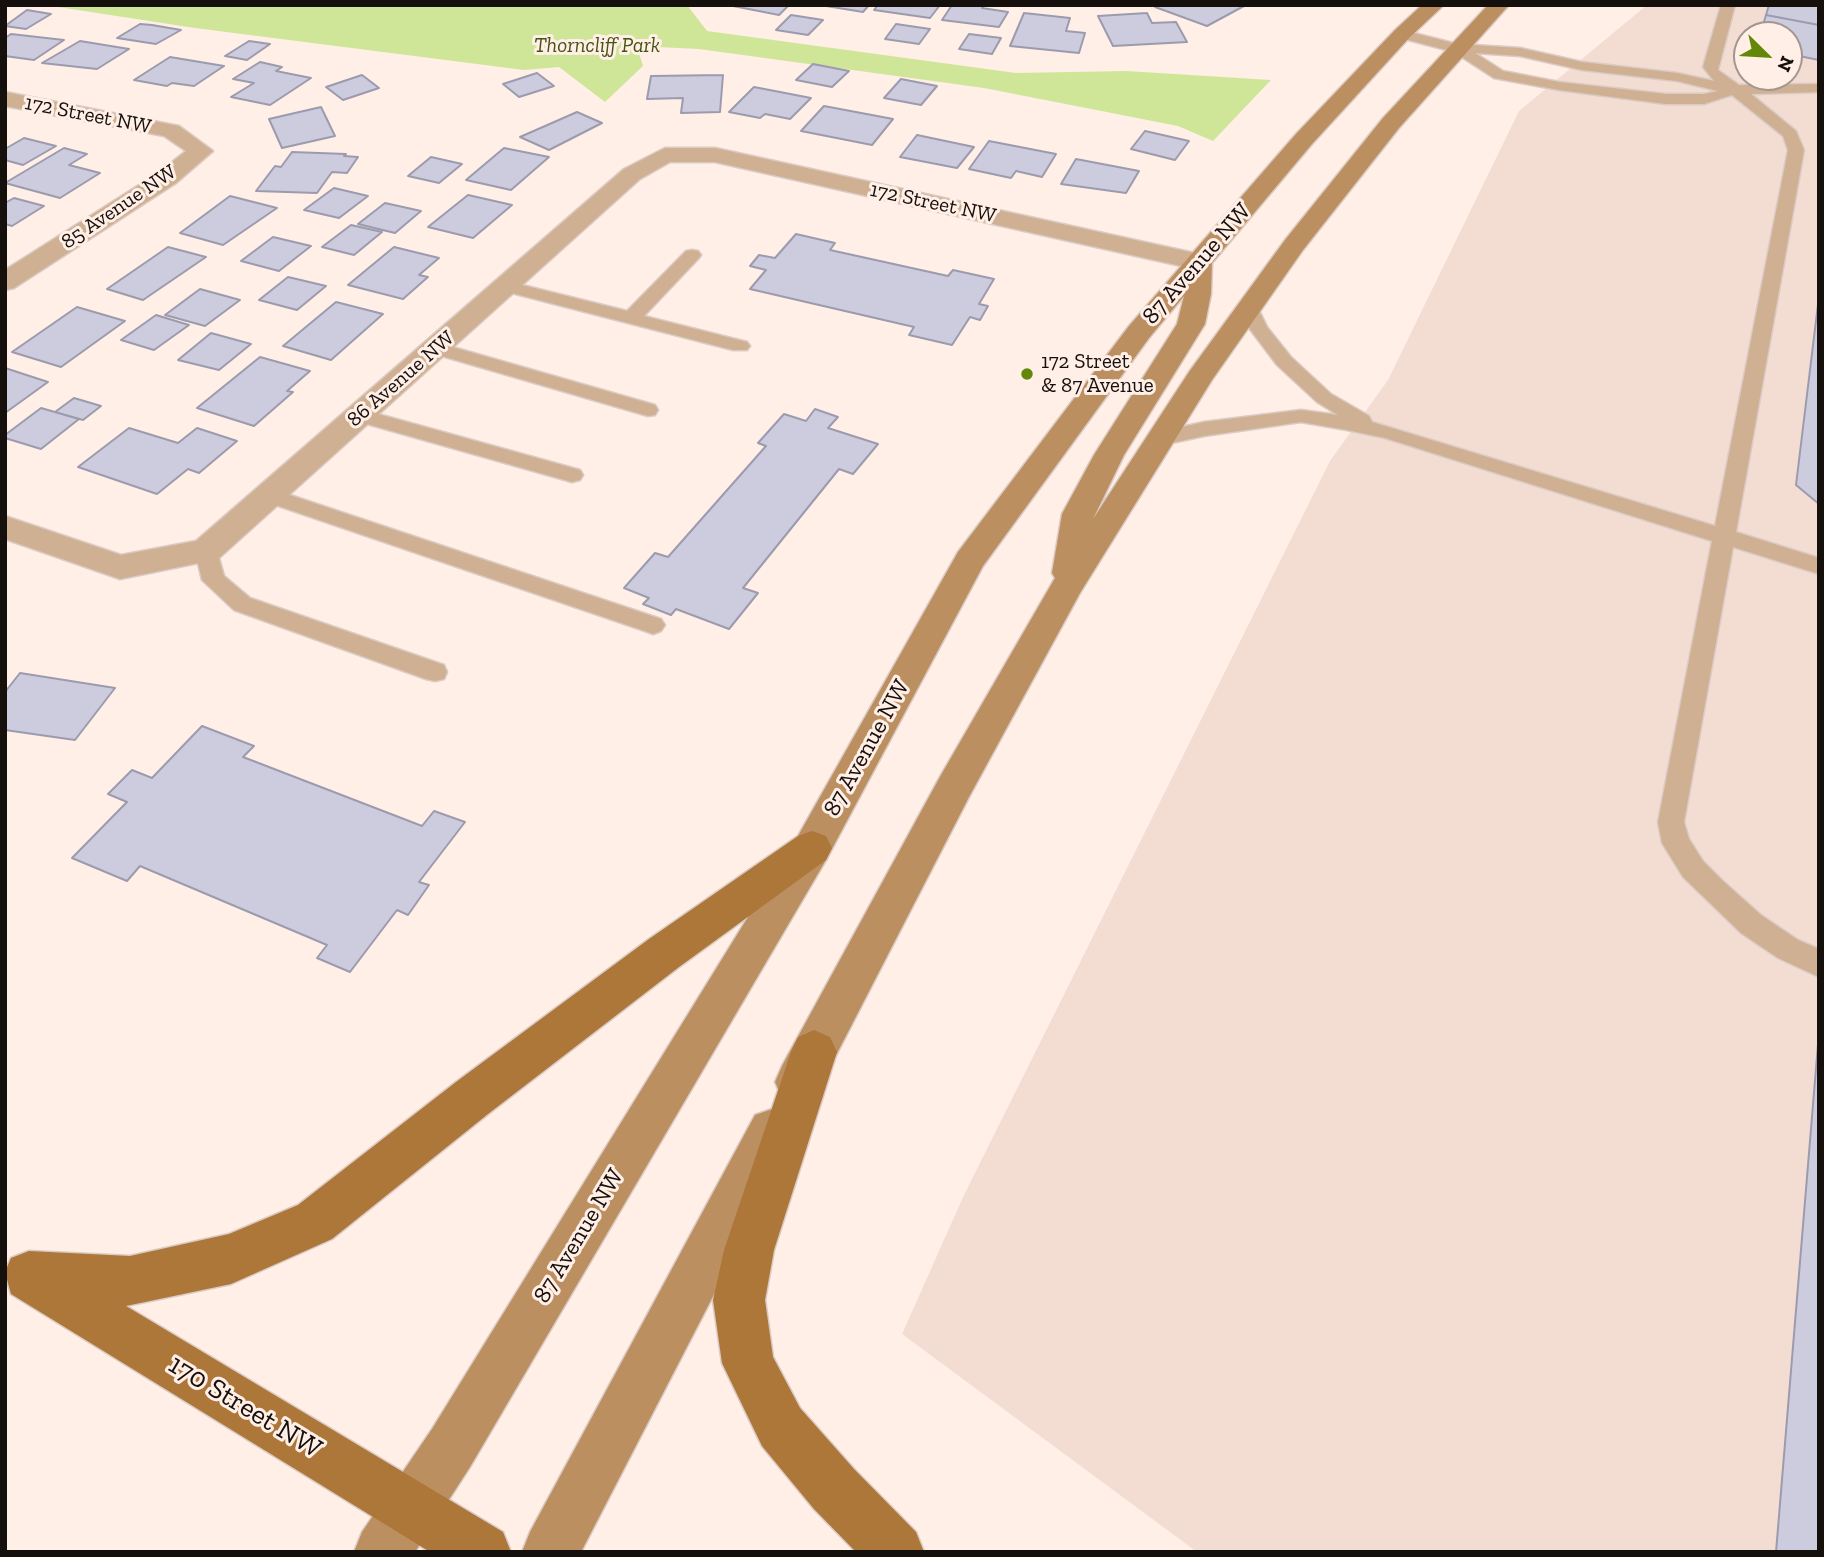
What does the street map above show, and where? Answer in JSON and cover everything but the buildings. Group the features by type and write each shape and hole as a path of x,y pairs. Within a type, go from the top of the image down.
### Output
{"main road":[{"name":"87 Avenue NW","path":"397,1530 451,1448 812,848 970,560 1139,332 1304,139 1402,34 1434,5"},
{"path":"550,1552 955,786 1066,588 1199,378 1248,308 1391,123 1499,5"},
{"path":"1066,588 1078,514 1109,455 1191,324 1198,294 1199,262"},
{"path":"17,1270 130,1281 231,1259 314,1222 664,953 812,848"},
{"path":"814,1052 746,1263 739,1300 748,1363 781,1427 834,1489 896,1552"},
{"name":"170 Street NW","path":"17,1270 397,1530 483,1552"}],"street":[{"name":"172 Street NW","path":"5,99 171,131"},
{"name":"85 Avenue NW","path":"5,282 167,178 201,151 171,131"},
{"name":"172 Street NW","path":"665,155 715,155 1199,262"},
{"name":"86 Avenue NW","path":"206,551 632,174 665,155"},
{"path":"5,527 120,567 206,551"}],"lane":[{"path":"1728,5 1710,67 1712,72 1733,88"},
{"path":"1402,34 1457,48 1520,51 1582,66 1677,77 1733,90"},
{"path":"1457,48 1499,75 1570,88 1690,99 1719,96 1733,91"},
{"path":"1736,91 1779,123 1790,134 1796,150 1671,822 1676,843 1693,869 1751,924 1819,964"},
{"path":"631,318 692,255"},
{"path":"506,286 740,346"},
{"path":"1248,308 1270,345 1300,377 1350,416 1390,432 1819,566"},
{"path":"436,348 648,410"},
{"path":"360,415 572,475"},
{"path":"1162,438 1230,425 1301,416 1390,432"},
{"path":"269,495 653,625"},
{"path":"206,551 214,580 242,604 435,672"}],"shaded area":[{"path":"1647,5 1819,5 1819,1552 1197,1552 902,1334 964,1195 1330,461 1388,380 1519,111"}],"green space":[{"name":"Thorncliff Park","path":"45,5 687,5 707,31 1016,73 1126,71 1271,80 1213,141 1178,126 984,88 699,49 637,46 643,66 605,102 559,67 524,70 195,28"}],"place":[{"name":"172 Street & 87 Avenue","path":"1027,374"}]}
